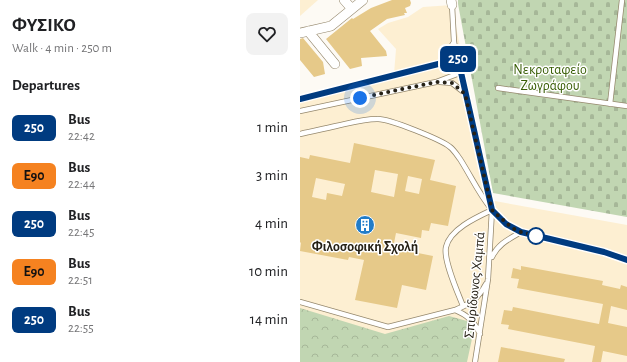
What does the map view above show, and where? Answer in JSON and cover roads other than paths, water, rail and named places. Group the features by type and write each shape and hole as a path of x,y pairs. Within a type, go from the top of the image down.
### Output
{"street":[{"path":"344,0 352,9"},
{"path":"304,32 331,26 363,0"},
{"path":"304,32 335,64"}],"lane":[{"path":"610,104 622,0"},
{"name":"Σπυρίδωνος Χαμπά","path":"451,2 454,42 460,73 492,210 488,279 475,362"},
{"path":"440,64 454,42"},
{"path":"300,99 458,59"},
{"path":"300,111 436,82 460,73"},
{"path":"436,82 452,83 465,94"},
{"path":"498,88 627,106"},
{"path":"300,134 359,121 380,119 414,130 443,142 452,148 482,199 506,224 521,232 604,252 627,260"},
{"path":"463,306 446,259 446,247 450,238 463,226 492,210"},
{"path":"490,261 498,247 521,232"},
{"path":"300,302 388,327 454,310 472,302 481,293 488,279"},
{"path":"454,310 465,314 476,325 480,334"}],"place":[{"name":"Φιλοσοφική Σχολή","path":"365,225"}],"park label":[{"name":"Νεκροταφείο Ζωγράφου","path":"550,78"}]}
